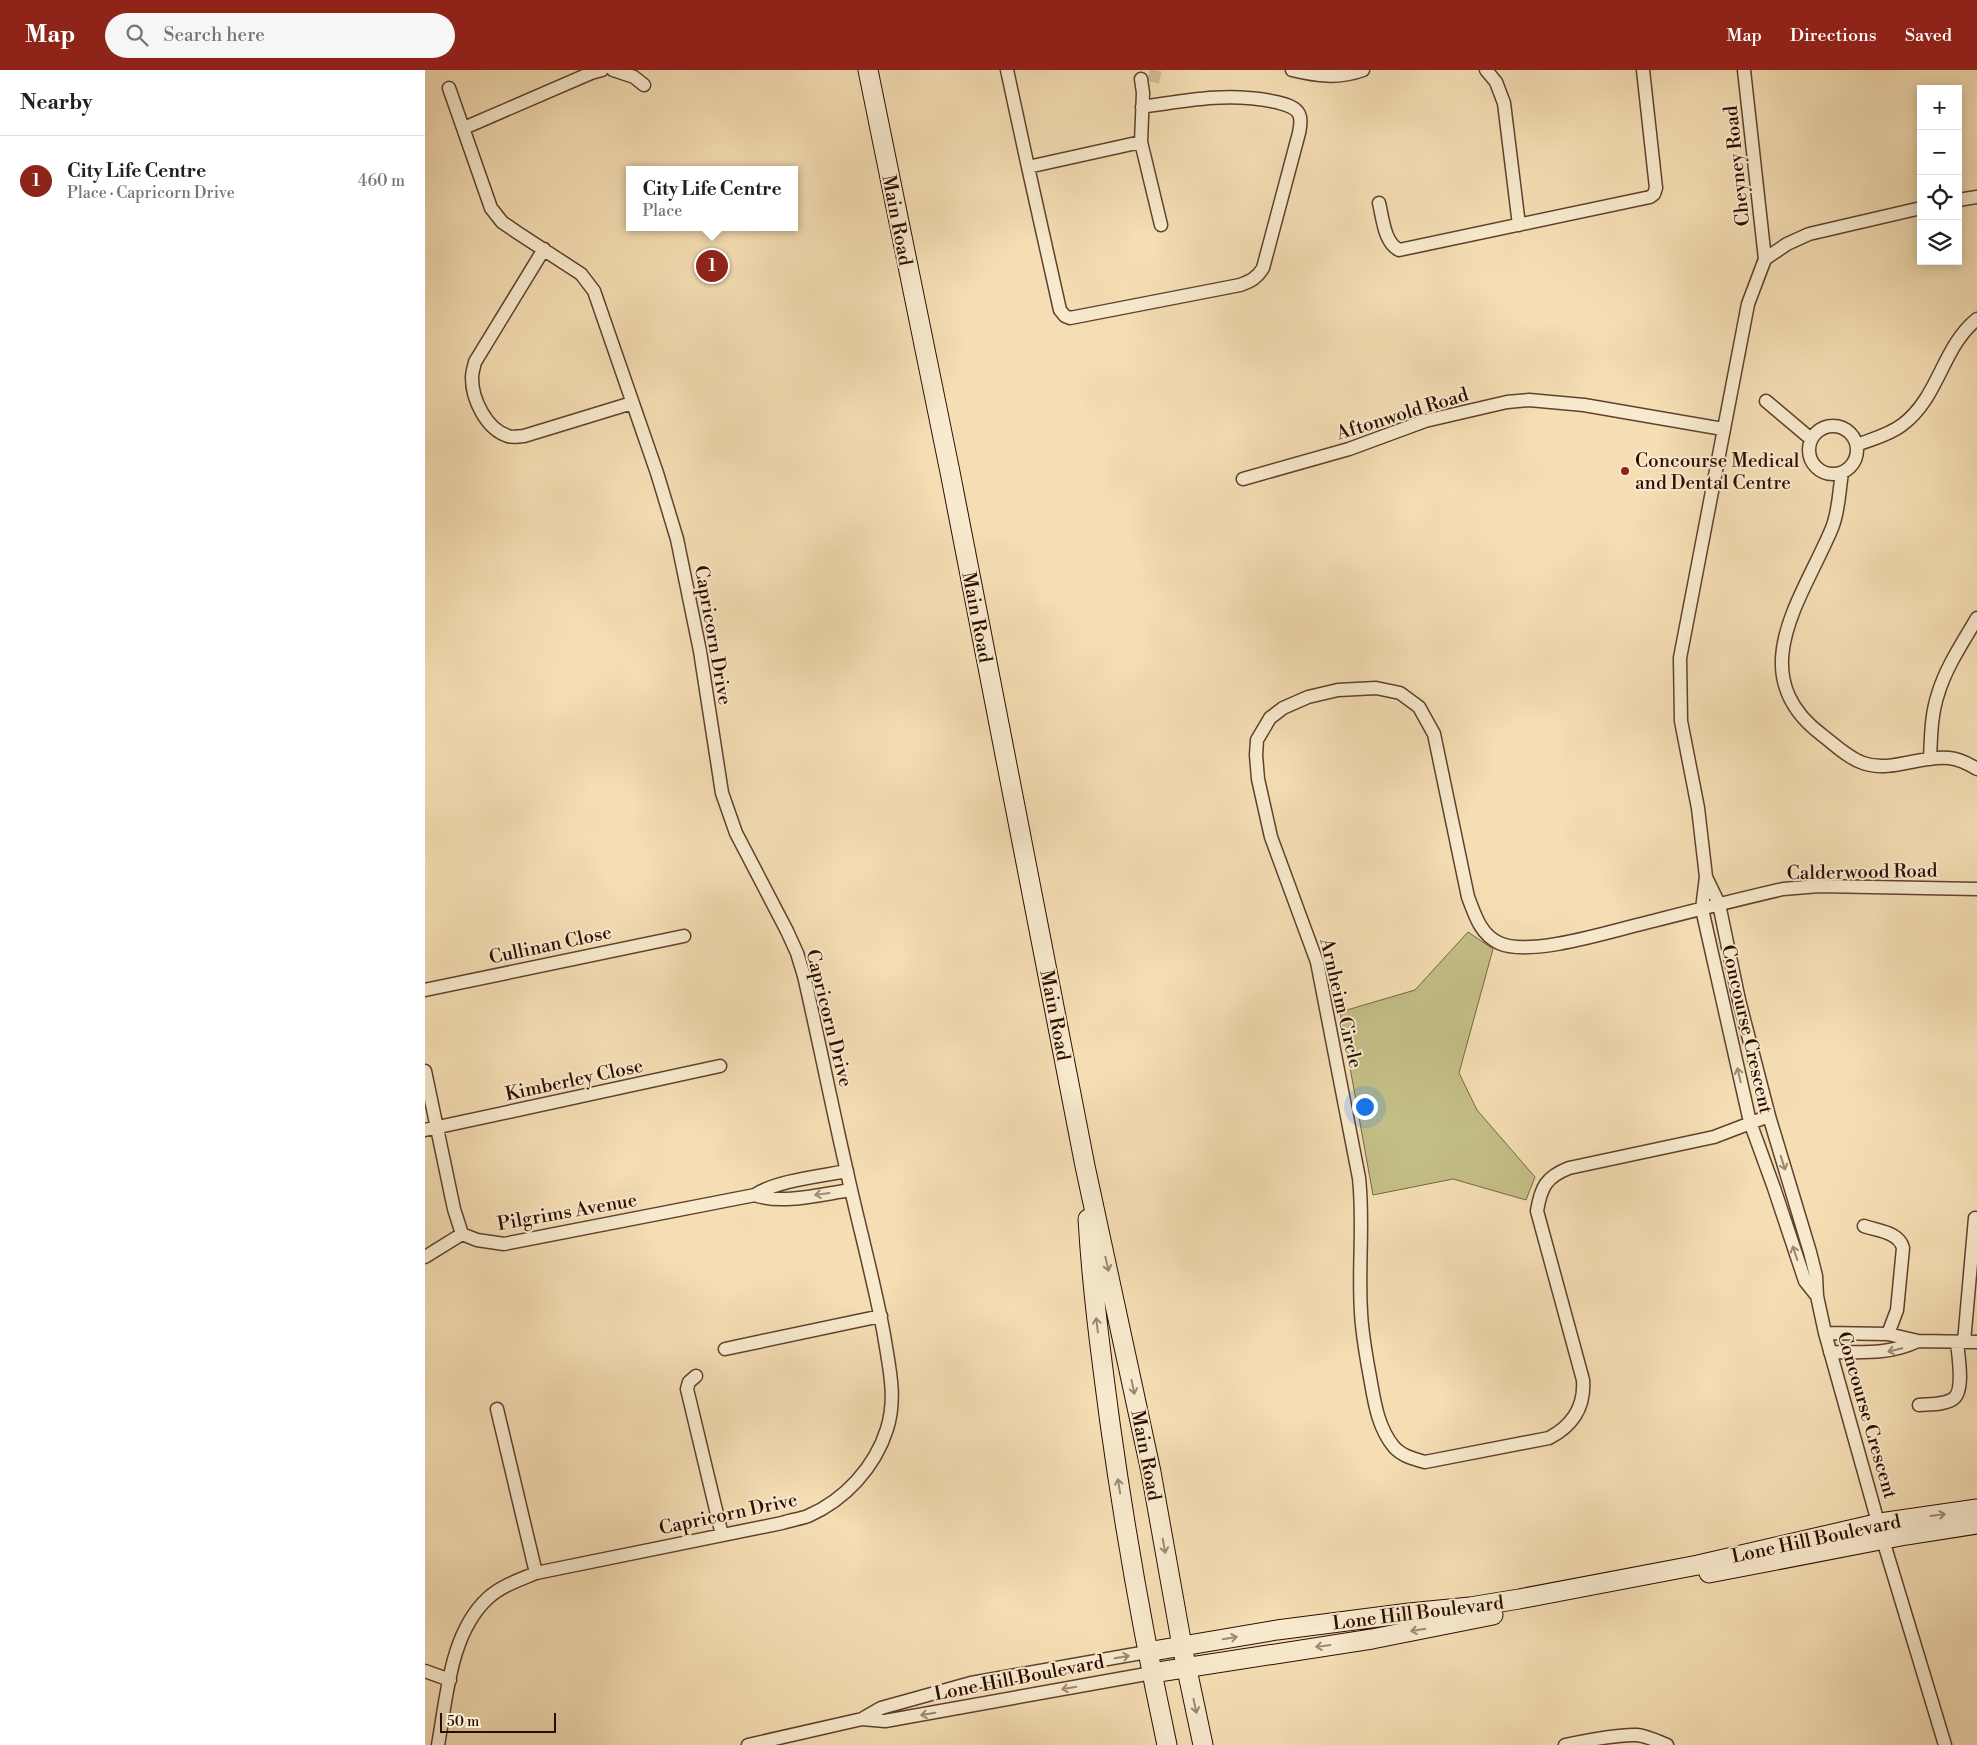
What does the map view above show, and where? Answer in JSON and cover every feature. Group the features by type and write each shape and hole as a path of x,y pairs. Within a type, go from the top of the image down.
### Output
{"main road":[{"name":"Main Road","path":"868,70 948,463 1085,1166 1151,1472 1182,1646 1203,1745"},
{"name":"Main Road","path":"1085,1166 1091,1278 1119,1485 1147,1652 1167,1745"},
{"name":"Lone Hill Boulevard","path":"1152,1673 1421,1630 1882,1532 1977,1509"},
{"name":"Lone Hill Boulevard","path":"1147,1652 1277,1630 1470,1607 1882,1532 1977,1524"}],"street":[{"path":"464,128 602,70"},
{"path":"613,70 634,76 644,85"},
{"path":"1007,70 1060,310 1065,316 1070,318 1240,285 1253,280 1259,275 1265,262 1299,133 1301,124 1299,114 1293,108 1280,103 1237,96 1215,97 1142,107"},
{"path":"1292,70 1328,77 1363,70"},
{"path":"1486,70 1496,82 1504,103 1519,225"},
{"path":"1379,203 1387,237 1391,244 1399,250 1645,199 1654,194 1656,188 1643,70"},
{"name":"Cheyney Road","path":"1744,70 1765,259"},
{"path":"1147,81 1143,93 1141,142 1161,225"},
{"name":"Capricorn Drive","path":"438,1745 455,1653 465,1628 488,1598 502,1588 536,1573 807,1516 827,1506 848,1490 865,1472 878,1451 888,1428 893,1404 893,1387 881,1316 804,976 797,953 736,833 722,793 700,651 679,548 657,473 594,291 581,274 503,222 491,208 449,88"},
{"path":"1029,166 1141,142"},
{"path":"1962,199 1977,197"},
{"path":"1765,259 1787,244 1809,234 1917,209"},
{"path":"544,249 475,362 472,377 475,395 487,420 496,430 509,437 523,436 603,414 632,403"},
{"name":"Concourse Crescent","path":"1765,259 1748,304 1680,658 1681,721 1698,808 1706,877 1702,909 1750,1122 1805,1281 1817,1296"},
{"path":"1857,445 1897,429 1912,417 1925,401 1961,334 1977,319"},
{"name":"Aftonwold Road","path":"1243,478 1349,449 1425,421 1507,402 1529,400 1584,404 1723,429"},
{"path":"1766,401 1811,439"},
{"path":"1832,426 1848,431 1857,445 1857,454 1854,462 1842,473 1825,473 1812,463 1809,447 1811,439 1817,432 1832,426"},
{"path":"1842,473 1833,526 1791,616 1783,642 1783,664 1788,693 1799,716 1812,728 1862,763 1877,766 1896,765 1949,758 1969,764 1977,769"},
{"path":"1930,759 1932,724 1937,694 1943,678 1977,618"},
{"name":"Arnheim Circle","path":"1719,904 1559,943 1527,947 1500,943 1487,935 1478,923 1471,905 1434,734 1430,723 1419,707 1400,693 1375,688 1338,690 1308,697 1283,708 1270,718 1263,729 1257,740 1258,779 1271,838 1317,962 1359,1178 1362,1212 1361,1311 1365,1349 1377,1413 1384,1433 1395,1449 1408,1457 1425,1462 1549,1438 1560,1432 1577,1412 1584,1395 1583,1380 1537,1211 1543,1186 1554,1174 1569,1168 1714,1137 1769,1116"},
{"name":"Concourse Crescent","path":"1706,877 1719,904 1739,1000 1769,1116 1811,1252 1816,1276 1817,1296 1830,1352 1945,1745"},
{"name":"Calderwood Road","path":"1719,904 1783,889 1819,886 1977,889"},
{"name":"Cullinan Close","path":"425,990 683,936"},
{"name":"Kimberley Close","path":"431,1129 720,1066"},
{"path":"425,1071 431,1129 462,1234 425,1257"},
{"name":"Pilgrims Avenue","path":"462,1234 477,1240 504,1244 755,1195 764,1189 777,1185 847,1171"},
{"name":"Pilgrims Avenue","path":"755,1195 766,1199 778,1200 851,1190"},
{"path":"1919,1405 1944,1402 1954,1399 1958,1394 1960,1387 1960,1342 1975,1218"},
{"path":"1864,1226 1897,1236 1903,1248 1897,1310 1888,1334"},
{"path":"725,1349 881,1316"},
{"path":"1825,1333 1888,1334 1918,1341 1977,1342"},
{"path":"1830,1352 1887,1352 1903,1348 1918,1341"},
{"path":"696,1376 689,1382 687,1389 722,1535"},
{"path":"497,1409 536,1573"},
{"name":"Lone Hill Boulevard","path":"862,1720 881,1708 971,1683 1147,1652"},
{"path":"425,1671 451,1680"},
{"name":"Lone Hill Boulevard","path":"748,1745 862,1720 885,1721 1152,1673"},
{"path":"1565,1745 1637,1735 1652,1738 1667,1745"}],"shaded area":[{"path":"1468,932 1493,949 1459,1073 1477,1110 1535,1177 1526,1200 1453,1179 1373,1195 1340,1012 1415,990"}],"tunnel":[{"path":"1153,82 1156,70"}],"place":[{"name":"City Life Centre","path":"712,266"},
{"name":"Concourse Medical and Dental Centre","path":"1625,471"}]}
